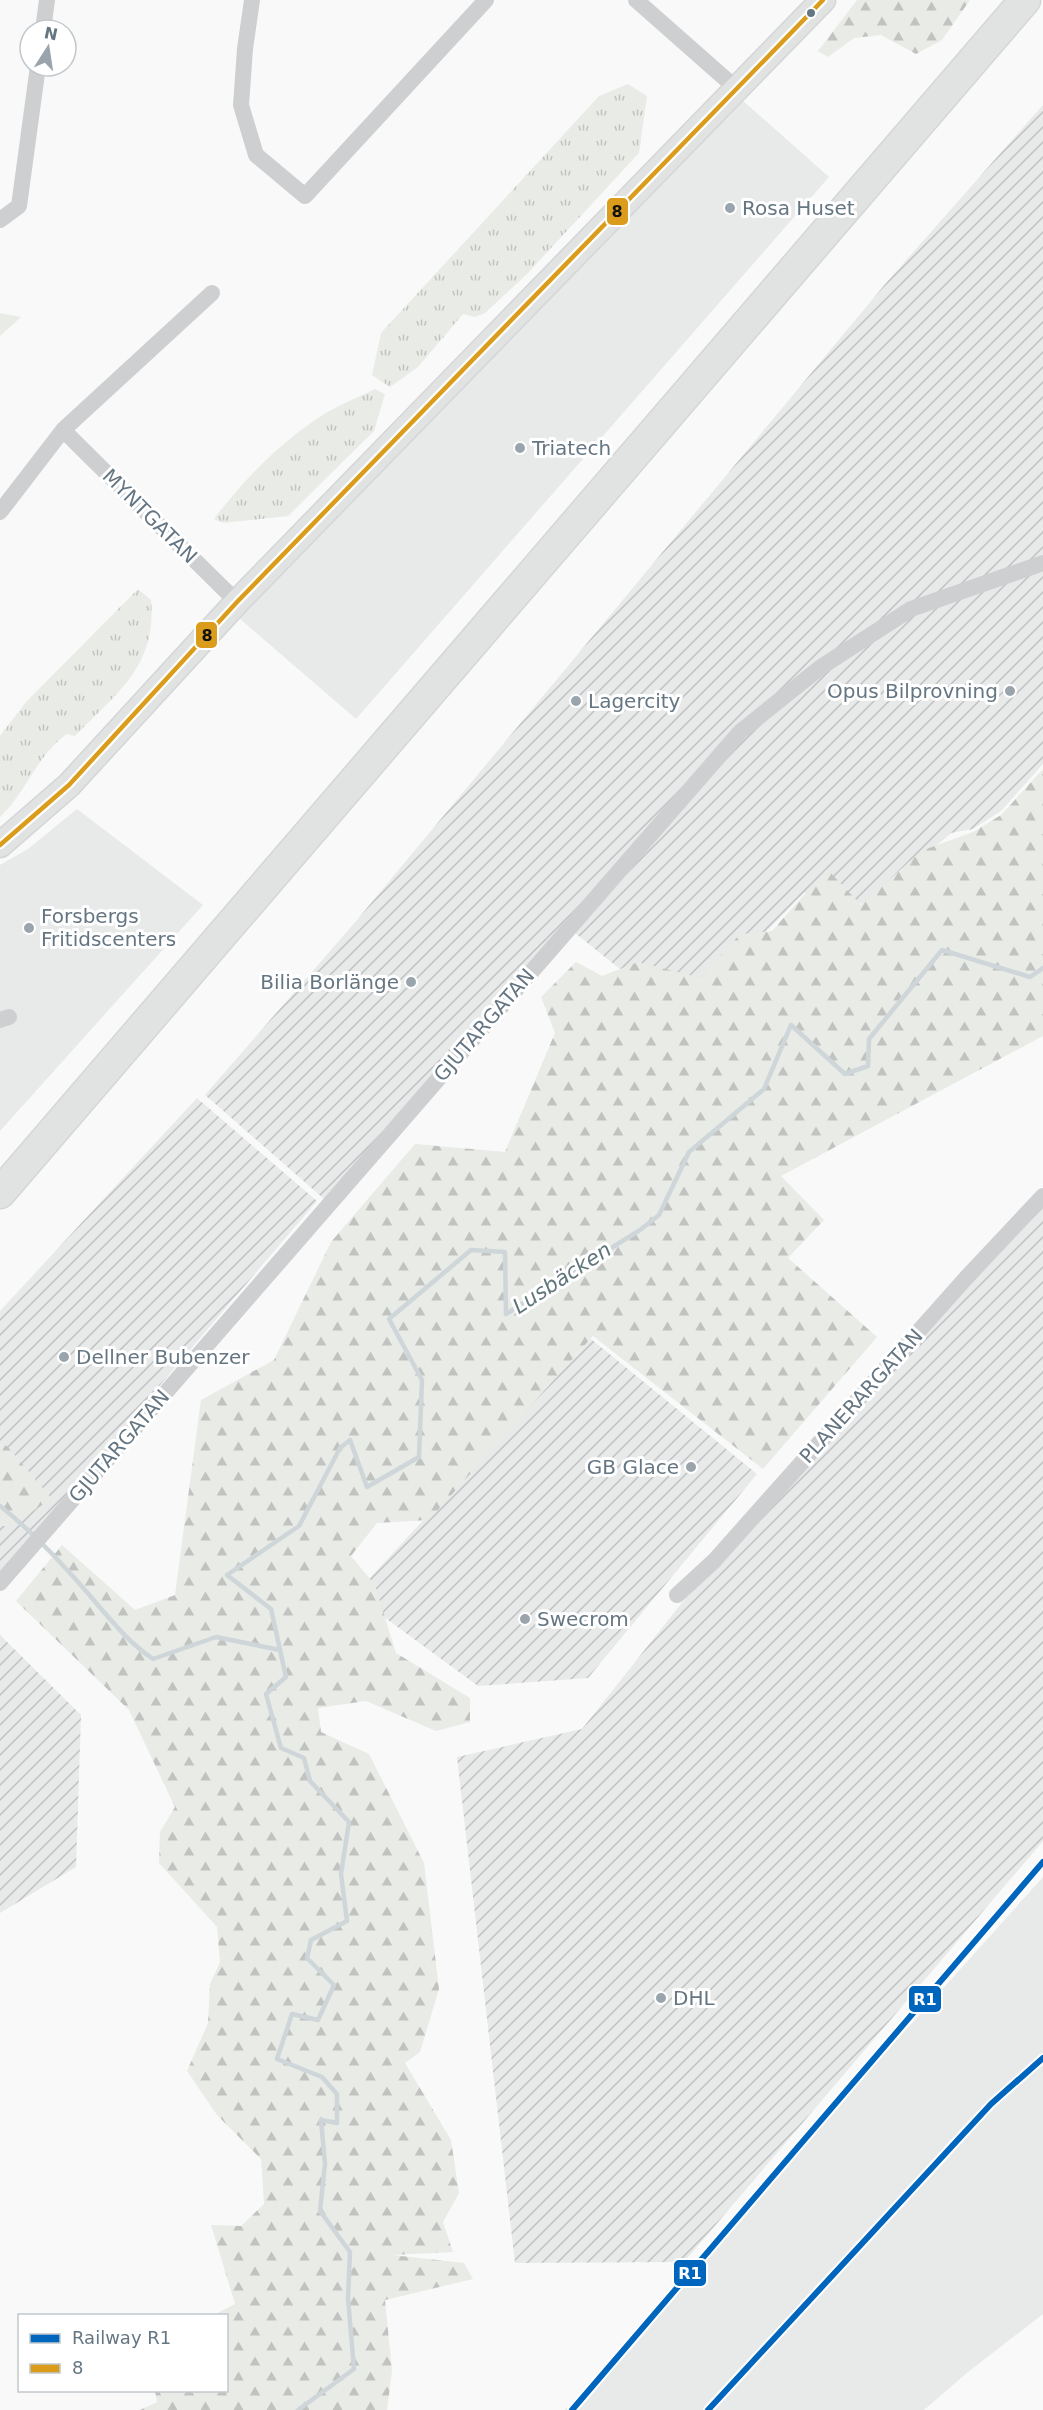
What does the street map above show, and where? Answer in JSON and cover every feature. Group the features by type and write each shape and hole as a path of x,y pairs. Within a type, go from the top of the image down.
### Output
{"highway":[{"path":"0,1169 1006,0"},
{"path":"0,1193 1025,0"}],"street":[{"path":"45,18 47,0"},
{"path":"252,0 245,49 241,105 256,155 305,196 486,0"},
{"path":"636,0 738,90"},
{"path":"0,844 69,785 237,602 738,90 823,0"},
{"path":"0,220 19,206 36,78"},
{"path":"0,512 63,430 212,293"},
{"name":"MYNTGATAN","path":"63,430 237,602"},
{"name":"GJUTARGATAN","path":"0,1583 740,732 821,667 911,609 1043,563"},
{"name":"PLANERARGATAN","path":"677,1595 714,1561 966,1278 1043,1196"}],"shaded area":[{"path":"741,99 829,177 356,719 239,618"},
{"path":"1043,105 1043,764 1001,811 973,829 951,833 869,905 804,893 681,1018 570,929 324,1199 205,1095 357,920 886,283"},
{"path":"77,809 203,905 0,1131 0,865 28,849"},
{"path":"197,1098 317,1201 0,1573 0,1311"},
{"path":"1043,1196 1043,1841 684,2262 515,2263 457,1757 582,1729 730,1542"},
{"path":"591,1339 757,1474 588,1678 478,1686 354,1595"},
{"path":"0,1635 81,1715 76,1867 0,1913"},
{"path":"1043,1877 1043,2314 968,2372 924,2410 565,2410"}],"green space":[{"path":"857,0 970,0 942,40 916,54 881,35 854,38 828,57 818,51"},
{"path":"628,84 647,96 639,153 527,274 485,313 475,317 463,314 418,367 390,387 372,375 381,333 599,96"},
{"path":"0,313 21,317 0,336"},
{"path":"375,389 385,394 374,431 288,516 223,523 214,519 250,476 291,438 327,412"},
{"path":"138,589 151,600 148,643 141,661 119,691 75,736 67,734 57,742 0,817 0,736 26,702"},
{"path":"1043,769 1043,1036 781,1176 824,1220 788,1258 877,1337 763,1469 593,1336 429,1520 377,1523 351,1556 375,1585 396,1653 470,1698 470,1722 436,1731 366,1701 318,1708 321,1732 369,1754 424,1863 439,1989 420,2052 405,2063 451,2140 459,2193 443,2222 453,2252 392,2255 464,2263 473,2279 385,2300 392,2371 387,2410 140,2410 157,2402 155,2392 228,2392 228,2314 216,2314 235,2304 211,2225 241,2226 264,2204 261,2159 217,2115 187,2071 208,2023 210,1984 220,1962 217,1927 159,1863 160,1832 175,1807 129,1710 16,1601 62,1545 135,1610 175,1595 201,1400 274,1360 331,1242 415,1144 505,1152 555,1033 541,997 576,962 602,976 638,962 701,978 740,934 772,931 827,869 861,905 921,851 973,832 1001,815"},
{"path":"0,1444 7,1446 52,1499 8,1526 0,1526"}],"waterway":[{"name":"Lusbäcken","path":"298,2410 354,2369 348,2298 350,2252 320,2211 325,2164 321,2120 337,2123 337,2094 322,2077 277,2059 292,2014 318,2020 334,1985 307,1958 311,1940 347,1921 341,1874 349,1822 310,1781 304,1758 281,1748 266,1694 286,1677 271,1609 227,1575 299,1526 340,1448 350,1440 367,1487 419,1457 422,1380 389,1319 471,1250 505,1252 506,1314 640,1230 659,1215 689,1152 764,1089 791,1025 845,1074 868,1066 869,1039 942,950 1030,977 1043,968"},
{"path":"0,1506 45,1546 125,1636 153,1659 216,1637 280,1650"}],"rail line":[{"name":"R1","path":"572,2410 1043,1862"},
{"name":"R1","path":"708,2410 991,2104 1043,2058"}],"transit line":[{"name":"8","path":"0,845 69,785 237,602 823,0"}],"place":[{"name":"Rosa Huset","path":"730,208"},
{"name":"Triatech","path":"520,448"},
{"name":"Opus Bilprovning","path":"1010,691"},
{"name":"Lagercity","path":"576,701"},
{"name":"Forsbergs Fritidscenters","path":"29,928"},
{"name":"Bilia Borlänge","path":"411,982"},
{"name":"Dellner Bubenzer","path":"64,1357"},
{"name":"GB Glace","path":"691,1467"},
{"name":"Swecrom","path":"525,1619"},
{"name":"DHL","path":"661,1998"}]}
